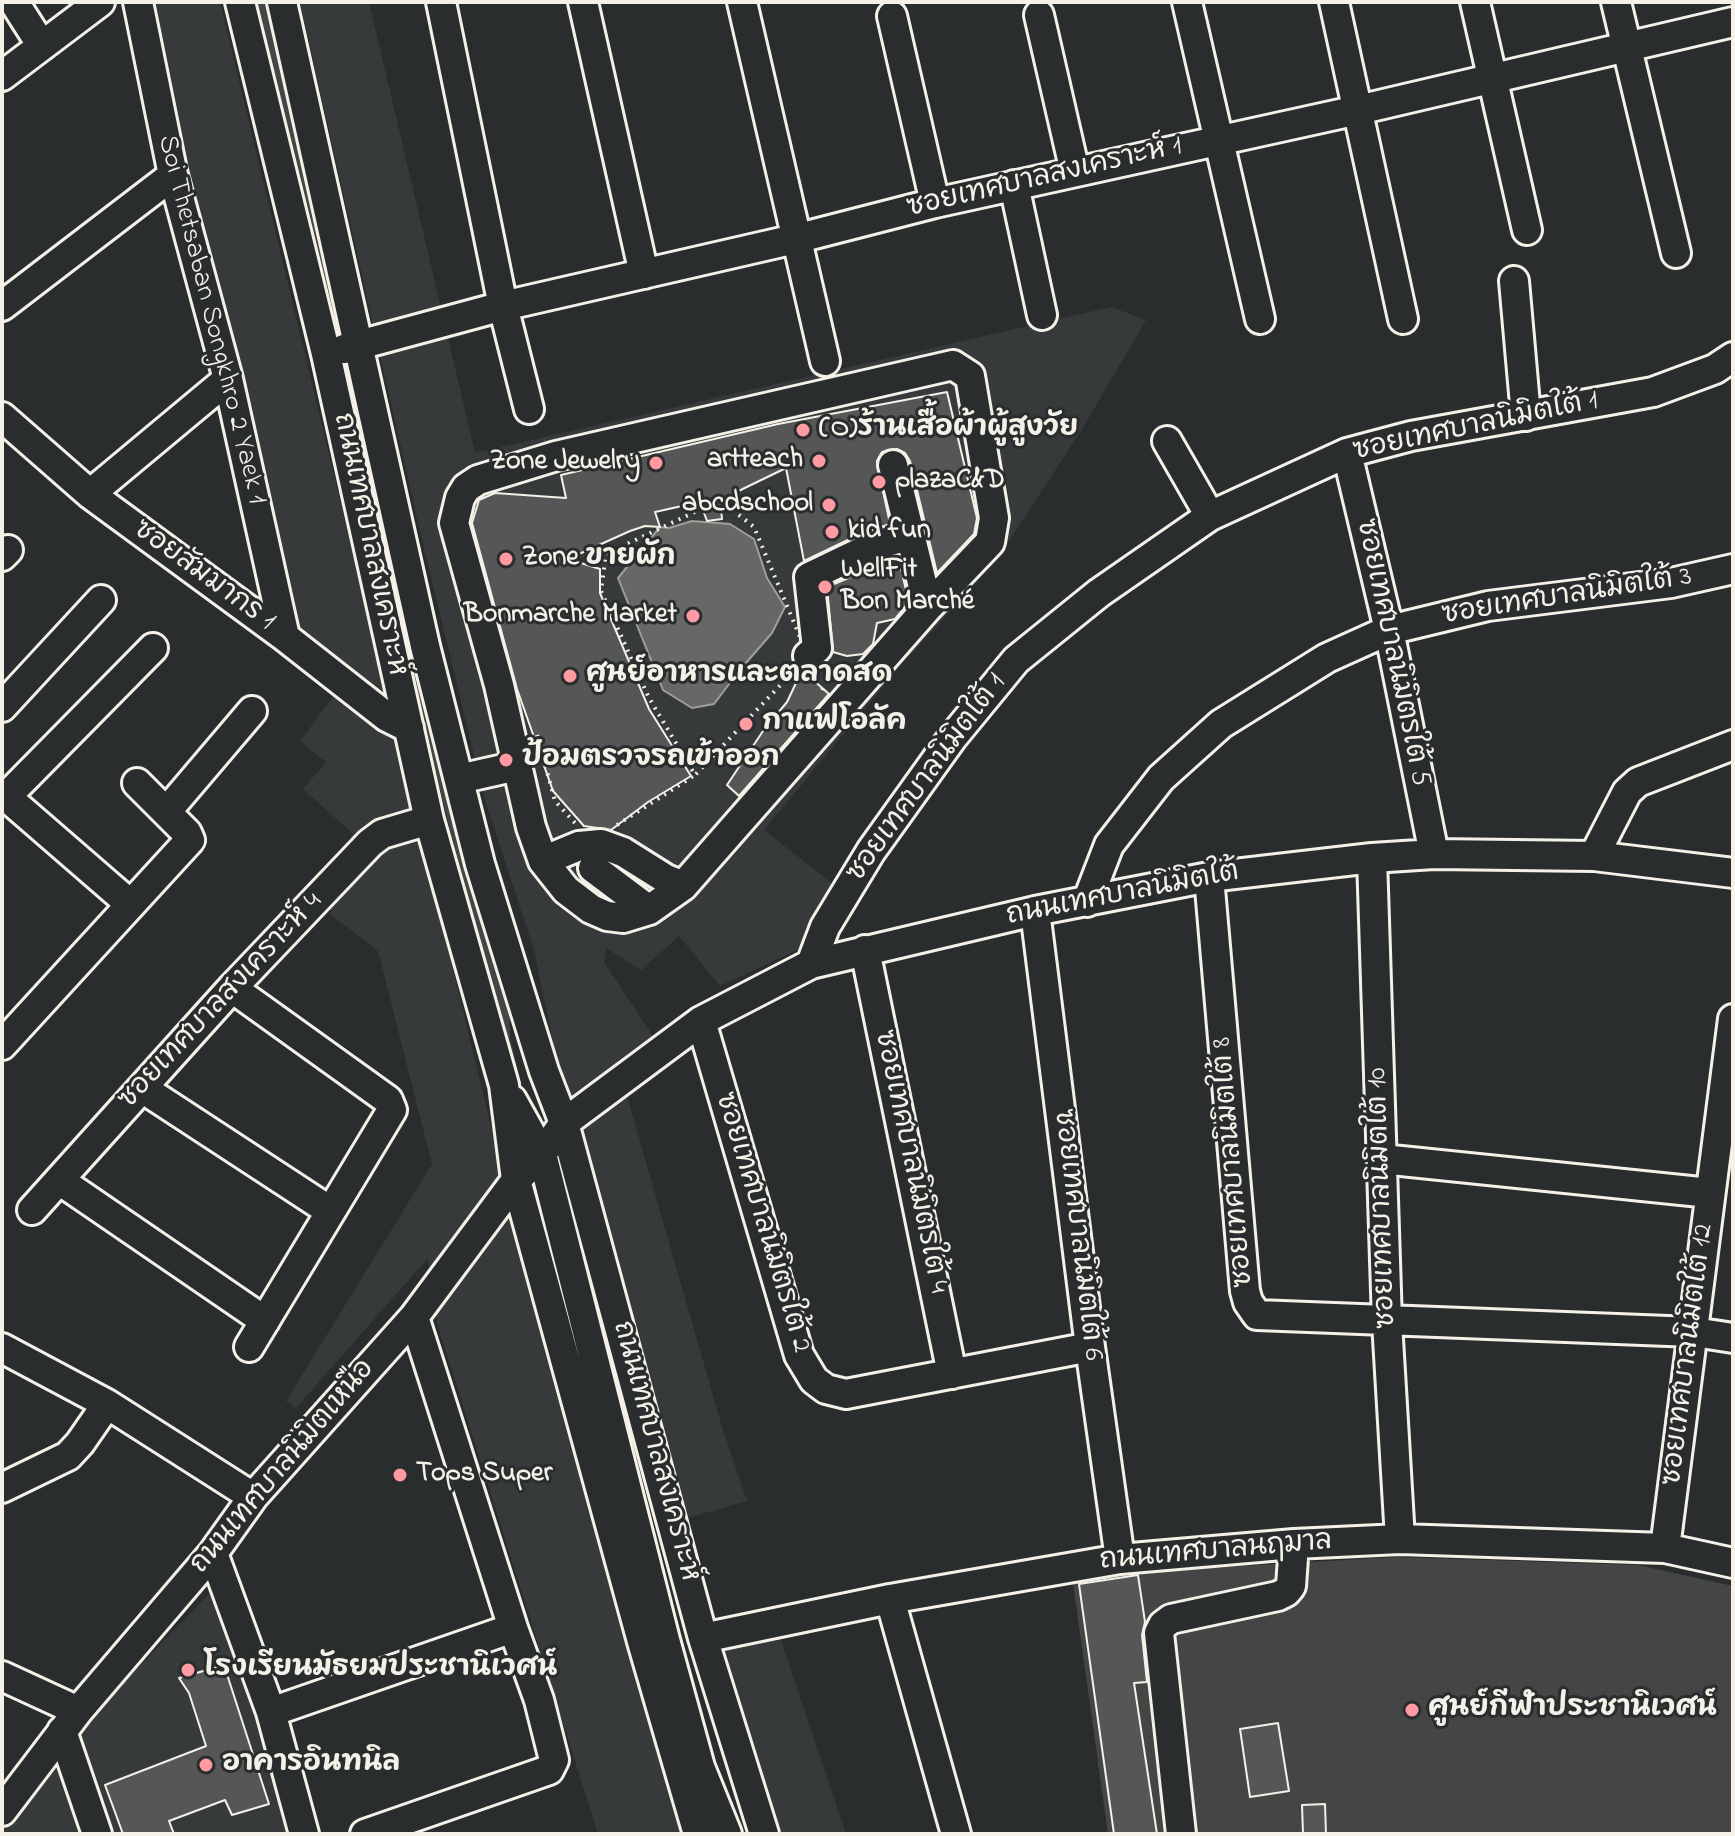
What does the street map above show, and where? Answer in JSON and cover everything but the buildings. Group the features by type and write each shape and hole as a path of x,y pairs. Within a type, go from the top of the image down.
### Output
{"street":[{"path":"14,2 42,46"},
{"path":"2,76 100,2"},
{"name":"Soi Thetsaban Songkhro 2 Yaek 1","path":"138,2 173,175 228,379 285,637"},
{"name":"ถนนเทศบาลสงเคราะห์","path":"240,2 326,354 429,820 504,1085 516,1180 698,1834"},
{"name":"ถนนเทศบาลสงเคราะห์","path":"282,2 425,646 480,864 544,1071 564,1123 703,1638 764,1834"},
{"path":"441,2 503,306 529,409"},
{"path":"583,2 644,274"},
{"path":"742,2 825,361"},
{"path":"1187,2 1260,319"},
{"path":"1334,2 1403,319"},
{"path":"1475,2 1527,230"},
{"path":"1616,2 1676,253"},
{"path":"1039,15 1075,172"},
{"path":"892,16 935,203"},
{"name":"ซอยเทศบาลสงเคราะห์ 1","path":"326,354 503,306 795,239 935,203 1358,110 1733,22"},
{"path":"2,306 173,175"},
{"path":"1014,185 1042,315"},
{"path":"1514,281 1526,416"},
{"name":"ซอยเทศบาลนิมิตใต้ 1","path":"811,964 825,927 871,851 952,738 1016,660 1099,593 1210,516 1347,453 1411,436 1653,392 1715,369 1733,357"},
{"path":"953,365 970,376 994,518 990,542 928,607 683,886 649,910 623,918 591,909 566,890 543,861 531,827 517,766 499,685 454,523 460,498 466,488 478,480 556,456 953,365"},
{"path":"90,494 228,379"},
{"name":"ซอยสัมมากร 1","path":"2,417 90,494 285,637 387,717 409,728"},
{"path":"1167,441 1210,516"},
{"name":"ซอยเทศบาลนิมิตรใต้ 5","path":"1347,453 1389,630 1434,854"},
{"path":"893,465 928,607"},
{"path":"822,659 817,648 809,577 882,543 910,536"},
{"name":"ซอยเทศบาลนิมิตใต้ 3","path":"1087,902 1109,845 1161,778 1221,724 1327,658 1389,630 1488,606 1671,583 1733,569"},
{"path":"2,707 101,600"},
{"path":"130,904 4,795 153,648"},
{"path":"167,811 252,711"},
{"path":"1594,856 1627,792 1638,782 1733,745"},
{"path":"459,779 517,766"},
{"path":"2,1045 190,840 167,811 137,783"},
{"name":"ซอยเทศบาลสงเคราะห์ 4","path":"32,1210 232,988 370,843 382,834 429,820"},
{"path":"543,861 579,846 601,844 623,852 683,886"},
{"name":"ถนนเทศบาลนิมิตใต้","path":"564,1123 701,1021 811,964 1035,911 1209,877 1434,854 1594,856 1733,873"},
{"name":"ซอยเทศบาลนิมิตใต้ 10","path":"1372,858 1387,1322 1400,1539"},
{"path":"593,868 649,910"},
{"name":"ซอยเทศบาลนิมิตใต้ 8","path":"1209,877 1248,1302 1257,1315 1694,1332 1733,1338"},
{"name":"ซอยเทศบาลนิมิตใต้ 6","path":"1035,911 1120,1559"},
{"name":"ซอยเทศบาลนิมิตรใต้ 4","path":"865,950 952,1374"},
{"path":"232,988 388,1100 392,1110 249,1347"},
{"name":"ซอยเทศบาลนิมิตใต้ 12","path":"1665,1548 1733,1019"},
{"name":"ซอยเทศบาลนิมิตรใต้ 2","path":"701,1021 799,1355 814,1380 826,1389 846,1394 1090,1347"},
{"name":"ถนนเทศบาลสงเคราะห์","path":"542,1154 544,1071"},
{"name":"ถนนเทศบาลสงเคราะห์","path":"504,1085 542,1154 665,1640 700,1767 727,1834"},
{"path":"142,1088 330,1211"},
{"name":"ถนนเทศบาลนิมิตเหนือ","path":"2,1811 70,1721 213,1553 253,1497 414,1317 516,1180 542,1154 564,1123"},
{"path":"1382,1159 1710,1193"},
{"path":"59,1180 265,1321"},
{"path":"365,1834 552,1767 554,1760 539,1700 414,1317"},
{"path":"2,1348 107,1404 253,1497"},
{"path":"2,1488 68,1456 107,1404"},
{"name":"ถนนเทศบาลนฤมาล","path":"703,1638 890,1599 1120,1559 1294,1544 1400,1539 1665,1548 1733,1563"},
{"path":"1181,1834 1159,1633 1171,1619 1286,1592 1291,1586 1294,1544"},
{"path":"213,1553 271,1712 304,1834"},
{"path":"890,1599 956,1834"},
{"path":"271,1712 513,1628"},
{"path":"2,1676 70,1721 97,1834"}],"path":[{"path":"756,457 783,452"},
{"path":"695,775 649,698 601,591 606,554 720,500 754,527 822,659 822,690"},
{"path":"607,827 620,825 641,808 695,775 822,659"},
{"path":"537,735 555,801 581,830"}],"shaded area":[{"path":"148,2 220,2 494,1139 530,1276 691,1834 598,1834 437,1323 428,1258 296,1408 286,1401 432,1164 378,951 330,914 352,833 303,789 326,762 300,741 333,697 297,623"},
{"path":"255,2 271,2 335,301 330,305 322,300"},
{"name":"Bonmarche Market","path":"300,2 369,2 475,453 1111,307 1146,320 1084,426 996,561 896,671 764,830 833,884 797,950 720,986 679,936 641,970 606,948 604,962 653,1036 617,1061 722,1427 747,1501 684,1519 576,1155 534,950 484,797 419,527"},
{"path":"352,373 509,998 510,1037 524,1097 518,1093 420,712 342,380 345,374"},
{"path":"692,521 730,524 754,539 767,578 785,607 772,633 714,704 692,708 663,690 618,578 660,527 669,528"},
{"name":"ศูนย์กีฬาประชานิเวศน์","path":"1396,1557 1638,1565 1733,1586 1733,1834 1108,1834 1072,1576"},
{"name":"โรงเรียนมัธยมประชานิเวศน์","path":"215,1588 294,1834 2,1834 2,1827 57,1751"},
{"path":"781,1640 846,1834 774,1834 720,1647"}],"place":[{"name":"(O)ร้านเสื้อผ้าผู้สูงวัย","path":"803,430"},
{"name":"artteach","path":"819,461"},
{"name":"Zone Jewelry","path":"656,463"},
{"name":"plazaC&D","path":"879,482"},
{"name":"abcdschool","path":"829,505"},
{"name":"kid fun","path":"832,532"},
{"name":"Zone ขายผัก","path":"506,559"},
{"name":"WellFit Bon Marché","path":"825,587"},
{"name":"Bonmarche Market","path":"693,616"},
{"name":"ศูนย์อาหารและตลาดสด","path":"570,676"},
{"name":"กาแฟโอลัค","path":"746,724"},
{"name":"ป้อมตรวจรถเข้าออก","path":"506,760"},
{"name":"Tops Super","path":"400,1475"},
{"name":"โรงเรียนมัธยมประชานิเวศน์","path":"188,1670"},
{"name":"ศูนย์กีฬาประชานิเวศน์","path":"1412,1710"},
{"name":"อาคารอินทนิล","path":"206,1765"}]}
